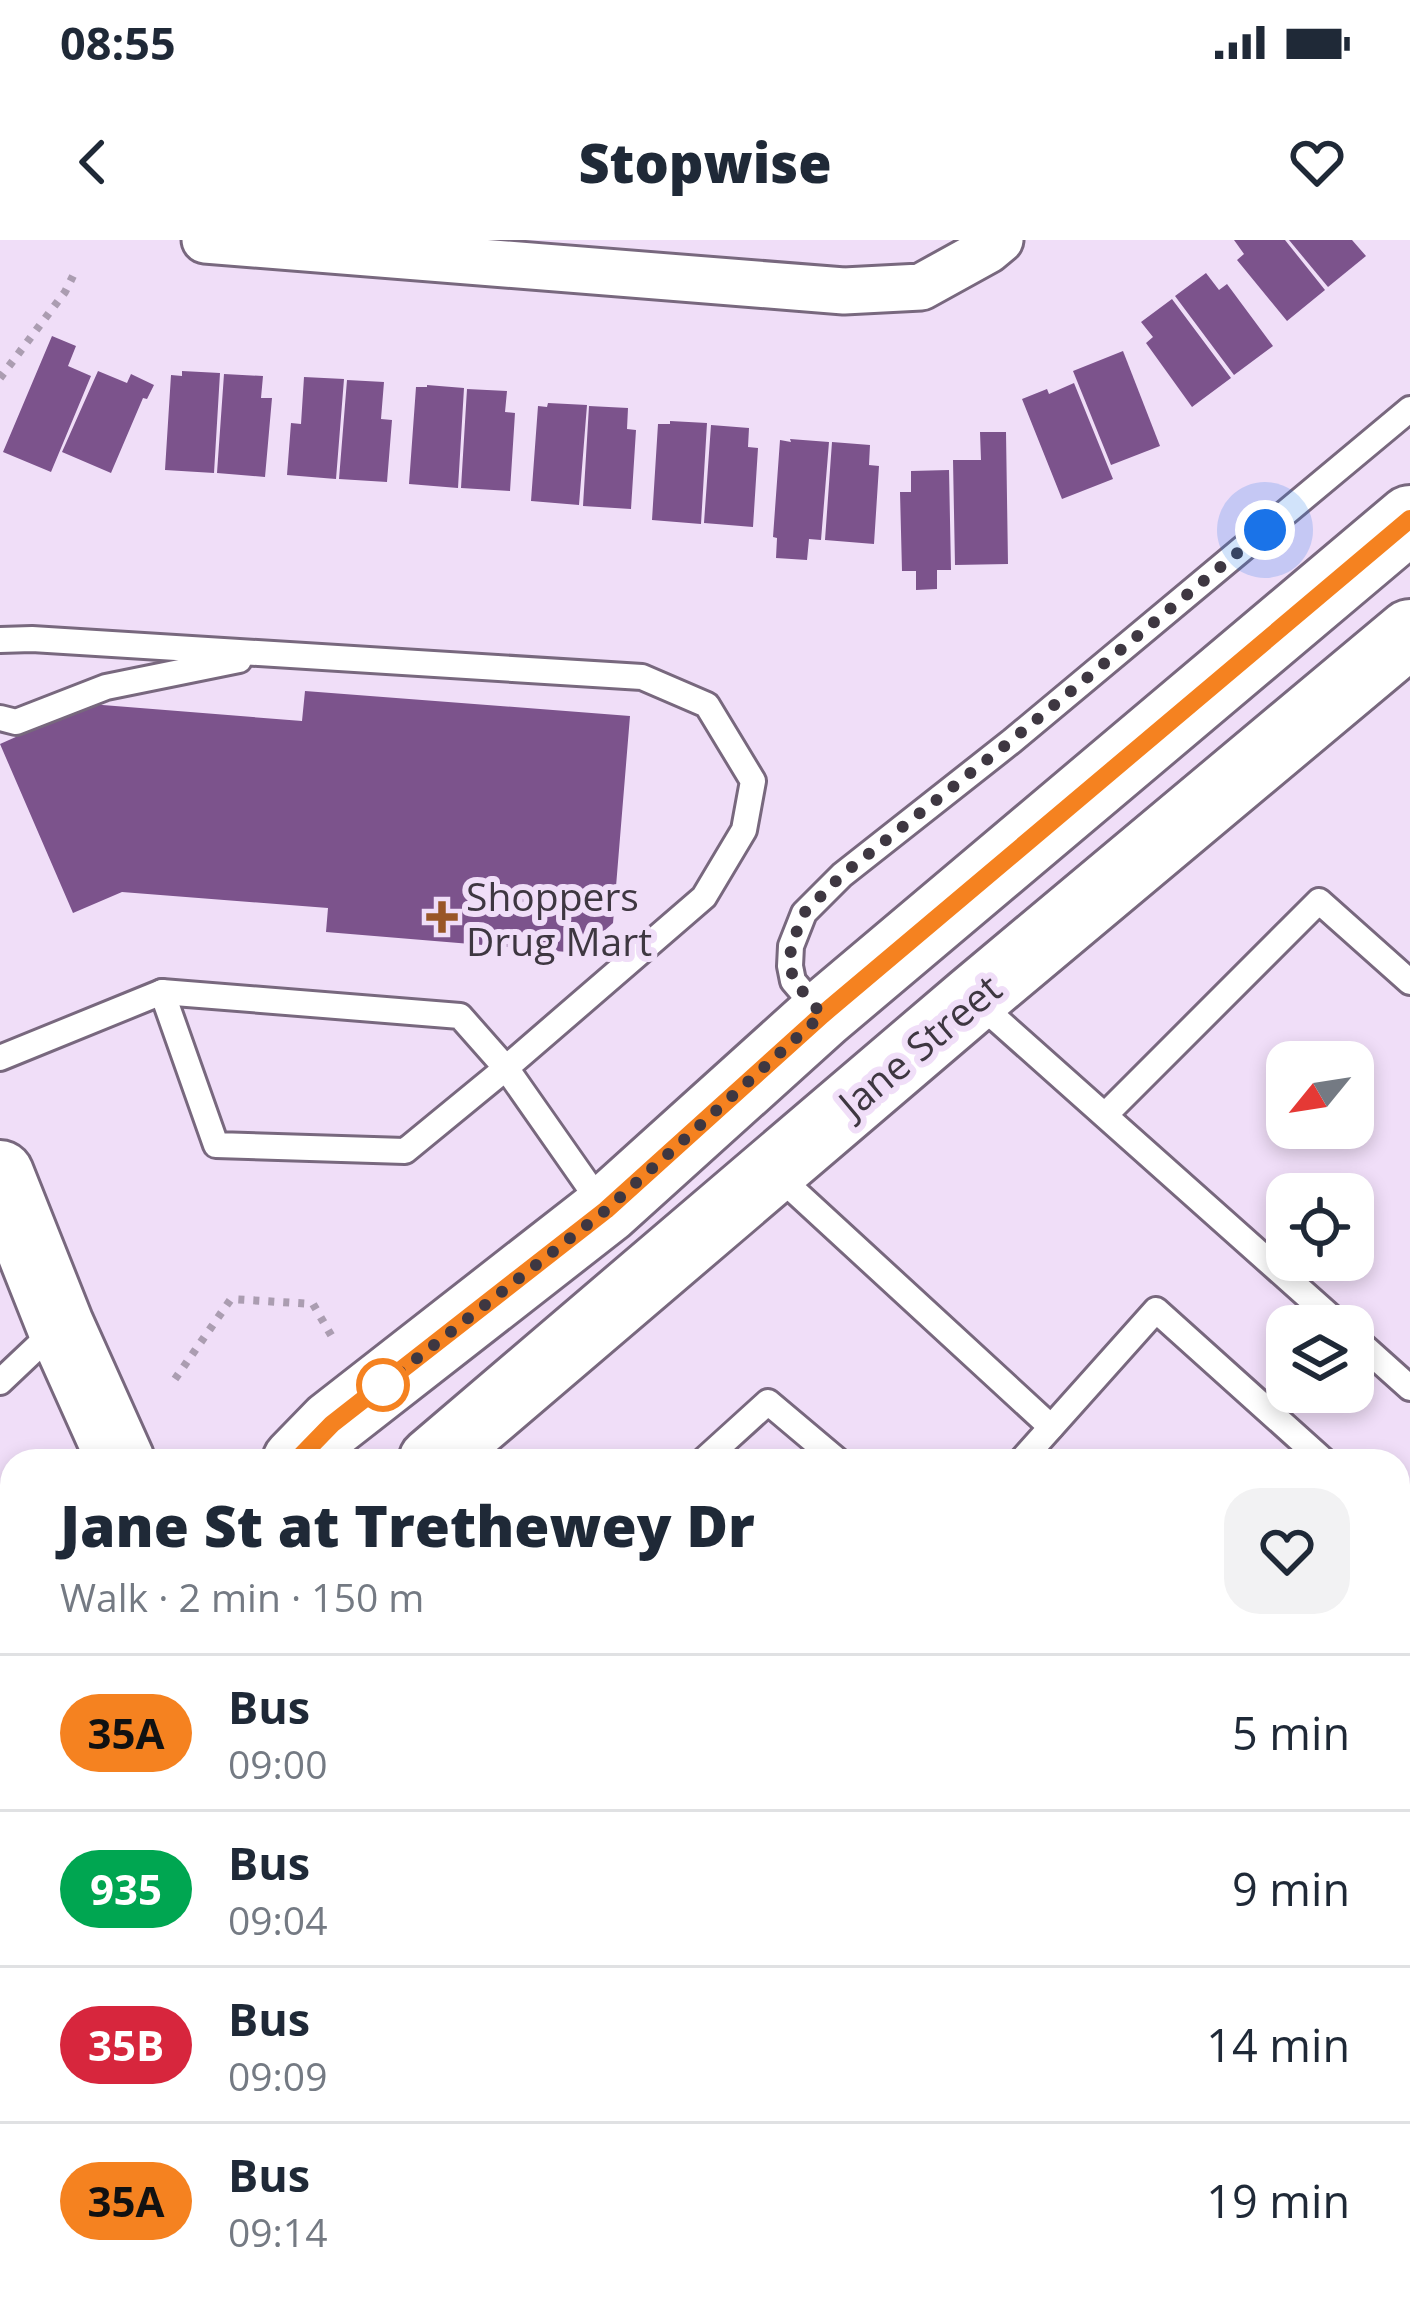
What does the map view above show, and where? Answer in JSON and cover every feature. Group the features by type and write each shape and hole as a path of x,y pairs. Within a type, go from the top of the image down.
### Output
{"main road":[{"path":"308,1449 332,1424 606,1210 822,1015 1410,519"},
{"name":"Jane Street","path":"446,1449 1410,633"},
{"path":"0,1174 116,1449"}],"street":[{"path":"206,240 844,290 921,287 1000,240"}],"lane":[{"path":"822,1015 794,981 790,966 791,946 804,913 842,875 1410,409"},
{"path":"0,640 642,677 707,705 753,781 744,830 704,897 405,1151 216,1145 162,992"},
{"path":"0,718 16,722 106,687 271,654"},
{"path":"1105,1114 1318,901 1410,982"},
{"path":"0,1058 162,992 460,1016 506,1068 606,1210"},
{"path":"973,999 1318,1305"},
{"path":"772,1171 1051,1427"},
{"path":"1032,1449 1156,1310 1311,1449"},
{"path":"0,1382 61,1325"},
{"path":"1374,1356 1410,1388"},
{"path":"716,1449 768,1402 824,1449"}],"path":[{"path":"0,378 73,276"},
{"path":"175,1379 231,1298 313,1304 336,1344"}],"building":[{"path":"1234,240 1285,240 1325,290 1287,321 1237,260 1244,254"},
{"path":"1289,240 1352,240 1366,256 1328,287"},
{"path":"1206,273 1219,290 1227,284 1273,346 1234,375 1175,296"},
{"path":"1172,299 1231,378 1192,407 1146,343 1153,337 1141,322"},
{"path":"52,336 76,346 68,366 91,376 51,472 3,452"},
{"path":"1123,351 1160,446 1111,465 1073,371"},
{"path":"98,371 127,383 131,374 154,385 147,399 143,398 111,473 62,452"},
{"path":"182,371 220,373 214,473 165,470 171,375 182,376"},
{"path":"224,374 263,376 261,398 272,398 265,477 217,473"},
{"path":"304,377 344,379 336,479 287,475 291,423 301,424"},
{"path":"347,380 384,382 381,419 392,420 387,482 339,479"},
{"path":"1074,383 1113,479 1062,499 1022,399"},
{"path":"416,387 464,388 458,488 409,484"},
{"path":"467,389 507,391 505,412 515,413 510,491 461,488"},
{"path":"587,405 579,505 531,501 538,406"},
{"path":"589,406 628,408 627,429 636,430 631,509 583,506"},
{"path":"707,423 701,524 652,520 658,424"},
{"path":"711,425 749,428 748,447 758,448 753,527 704,523"},
{"path":"980,432 1006,432 1008,564 955,565 953,460 981,460"},
{"path":"780,440 829,442 821,540 809,539 807,560 776,558 777,538 773,537"},
{"path":"832,442 870,445 869,465 879,466 874,544 825,540"},
{"path":"949,470 951,570 937,570 937,589 916,590 916,571 902,571 900,492 911,492 911,471"},
{"path":"305,691 630,716 613,923 579,953 326,932 328,908 122,892 73,913 0,744 90,704 302,721"}],"bus line":[{"name":"35A","path":"308,1449 332,1424 606,1210 822,1015 1410,519"}],"place":[{"name":"Shoppers Drug Mart","path":"442,917"}],"route":[{"path":"383,1385 606,1210 822,1015 794,981 791,946 804,913 842,875 1265,530"}]}
